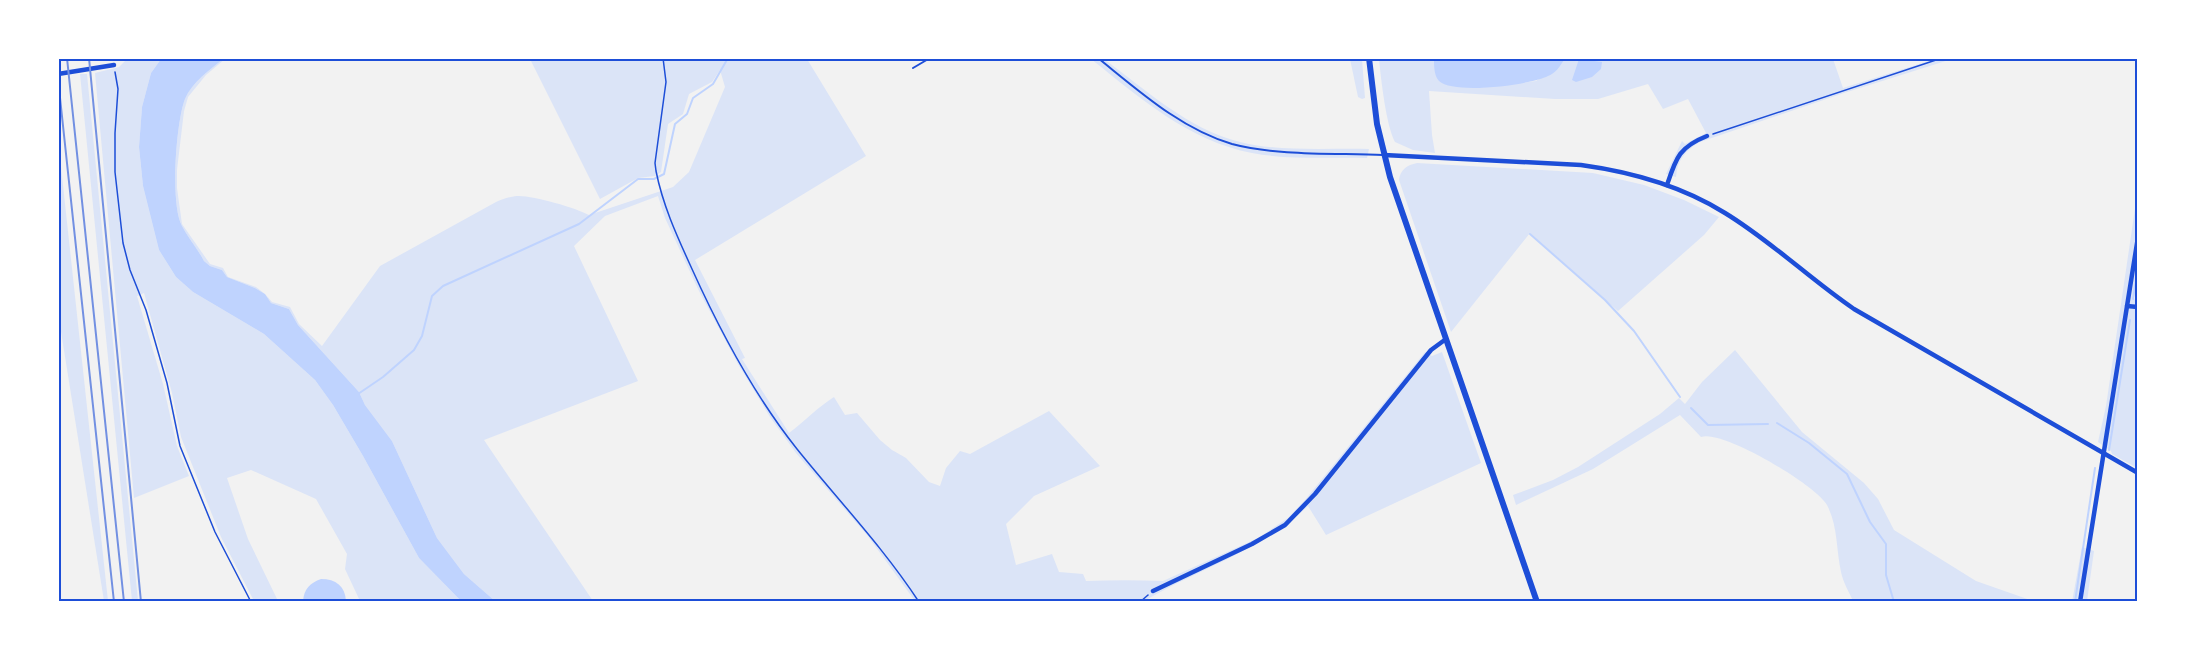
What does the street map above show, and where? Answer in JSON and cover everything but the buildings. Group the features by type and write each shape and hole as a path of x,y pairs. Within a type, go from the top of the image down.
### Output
{"main road":[{"path":"1369,58 1372,97 1384,155 1537,602"}],"street":[{"path":"58,74 114,65"},
{"path":"1667,184 1684,148 1707,136"},
{"path":"1384,155 1581,165 1617,171 1667,184 1724,212 1751,230 1822,287 1854,309 2138,473"},
{"path":"2080,602 2138,237"},
{"path":"2127,306 2138,307"},
{"path":"1153,591 1252,544 1285,525 1315,494 1431,350 1446,339"}],"lane":[{"path":"913,68 930,58"},
{"path":"1098,58 1168,113 1205,134 1232,144 1286,151 1384,155"}],"path":[{"path":"663,58 666,82 654,163 668,217 701,288 736,355 772,414 797,448 869,532 919,602"},
{"path":"1707,136 1942,58"},
{"path":"114,65 118,89 115,172 123,243 130,270 146,310 167,383 180,446 215,532 251,602"},
{"path":"1140,602 1153,591"}],"shaded area":[{"path":"127,59 161,59 151,73 142,107 139,147 143,186 159,250 176,277 193,292 264,334 315,380 333,405 363,456 419,558 461,601 360,601 345,569 347,554 316,499 251,470 227,478 248,539 278,601 254,601 221,537 181,437 172,393 144,293 137,296 163,384 177,446 189,476 134,498 95,73 119,67"},
{"path":"223,59 225,59 206,75 188,97 184,111 177,170 182,224 210,264 223,268 228,277 256,287 265,294 227,277 222,270 210,266 204,261 184,230 178,215 175,183 177,144 185,99 192,87"},
{"path":"530,59 807,59 866,156 695,260 745,358 742,359 789,433 834,397 845,415 857,413 880,440 906,458 929,482 940,486 946,468 960,451 970,454 1049,411 1100,466 1034,496 1006,524 1016,565 1052,554 1059,572 1083,574 1086,581 1163,581 1258,538 1288,518 1425,352 1432,356 1442,352 1481,463 1326,535 1308,506 1271,535 1144,601 915,601 867,535 796,453 770,417 738,364 699,291 665,218 658,196 605,216 574,246 638,381 484,440 593,601 495,601 464,574 437,538 392,441 365,405 359,392 298,325 289,309 271,303 265,294 272,302 290,307 299,324 322,346 380,266 496,202 519,196 535,198 589,215 673,187 689,172 725,87 720,70 712,82 689,94 683,114 668,124 661,172 655,176 638,178 600,199"},
{"path":"1091,59 1104,59 1168,107 1221,136 1271,147 1369,149 1367,158 1280,157 1229,147 1207,139 1166,116"},
{"path":"1350,59 1362,59 1365,98 1358,97"},
{"path":"1379,59 1434,59 1434,62 1477,88 1536,81 1564,59 1833,59 1843,88 1935,59 1952,59 1700,142 1683,156 1678,165 1676,177 1666,174 1682,141 1685,144 1706,133 1688,99 1663,109 1648,84 1598,99 1555,99 1429,91 1435,153 1413,150 1395,142 1387,114"},
{"path":"80,74 87,74 138,601 132,601"},
{"path":"58,139 108,601 104,601 59,319"},
{"path":"1417,163 1593,173 1644,185 1684,200 1719,217 1704,235 1618,311 1530,233 1451,332 1399,180 1405,168"},
{"path":"2137,195 2138,278 2134,298 2138,302 2137,468 2112,454 2098,442 2106,406"},
{"path":"1735,350 1802,432 1864,483 1878,499 1894,530 1976,581 2033,601 1853,601 1842,576 1831,513 1819,496 1788,473 1747,450 1728,441 1701,437 1680,415 1593,469 1516,505 1513,495 1553,480 1578,467 1660,414 1679,398 1685,404 1702,382"},
{"path":"2082,547 2094,551 2087,601 2072,602"}],"water":[{"path":"1564,58 1564,60 1553,73 1539,79 1525,83 1475,88 1447,85 1439,81 1435,73 1434,59"},
{"path":"161,59 223,59 192,87 182,110 175,183 178,215 187,235 204,261 210,266 222,270 227,277 265,294 271,303 289,309 298,325 359,392 365,405 392,441 437,538 464,574 495,601 461,601 419,558 363,456 333,405 315,380 264,334 193,292 176,277 159,250 143,186 139,147 142,107 151,73"},
{"path":"1579,59 1602,62 1601,69 1592,77 1576,82 1572,80"},
{"path":"321,579 339,584 344,591 346,601 303,601 308,587"}],"waterway":[{"path":"358,394 383,377 414,350 422,336 432,296 443,286 579,224 638,179 654,179 664,174 675,124 687,114 693,98 713,84 728,58"},
{"path":"1530,234 1605,300 1634,331 1680,397"},
{"path":"2133,299 2138,268"},
{"path":"2109,450 2130,320"},
{"path":"1691,408 1708,425 1768,424"},
{"path":"1777,423 1809,443 1847,474 1870,522 1886,544 1886,575 1894,602"},
{"path":"2075,602 2095,468"}],"railway":[{"path":"67,58 124,602"},
{"path":"89,58 141,602"},
{"path":"58,79 114,602"}]}
